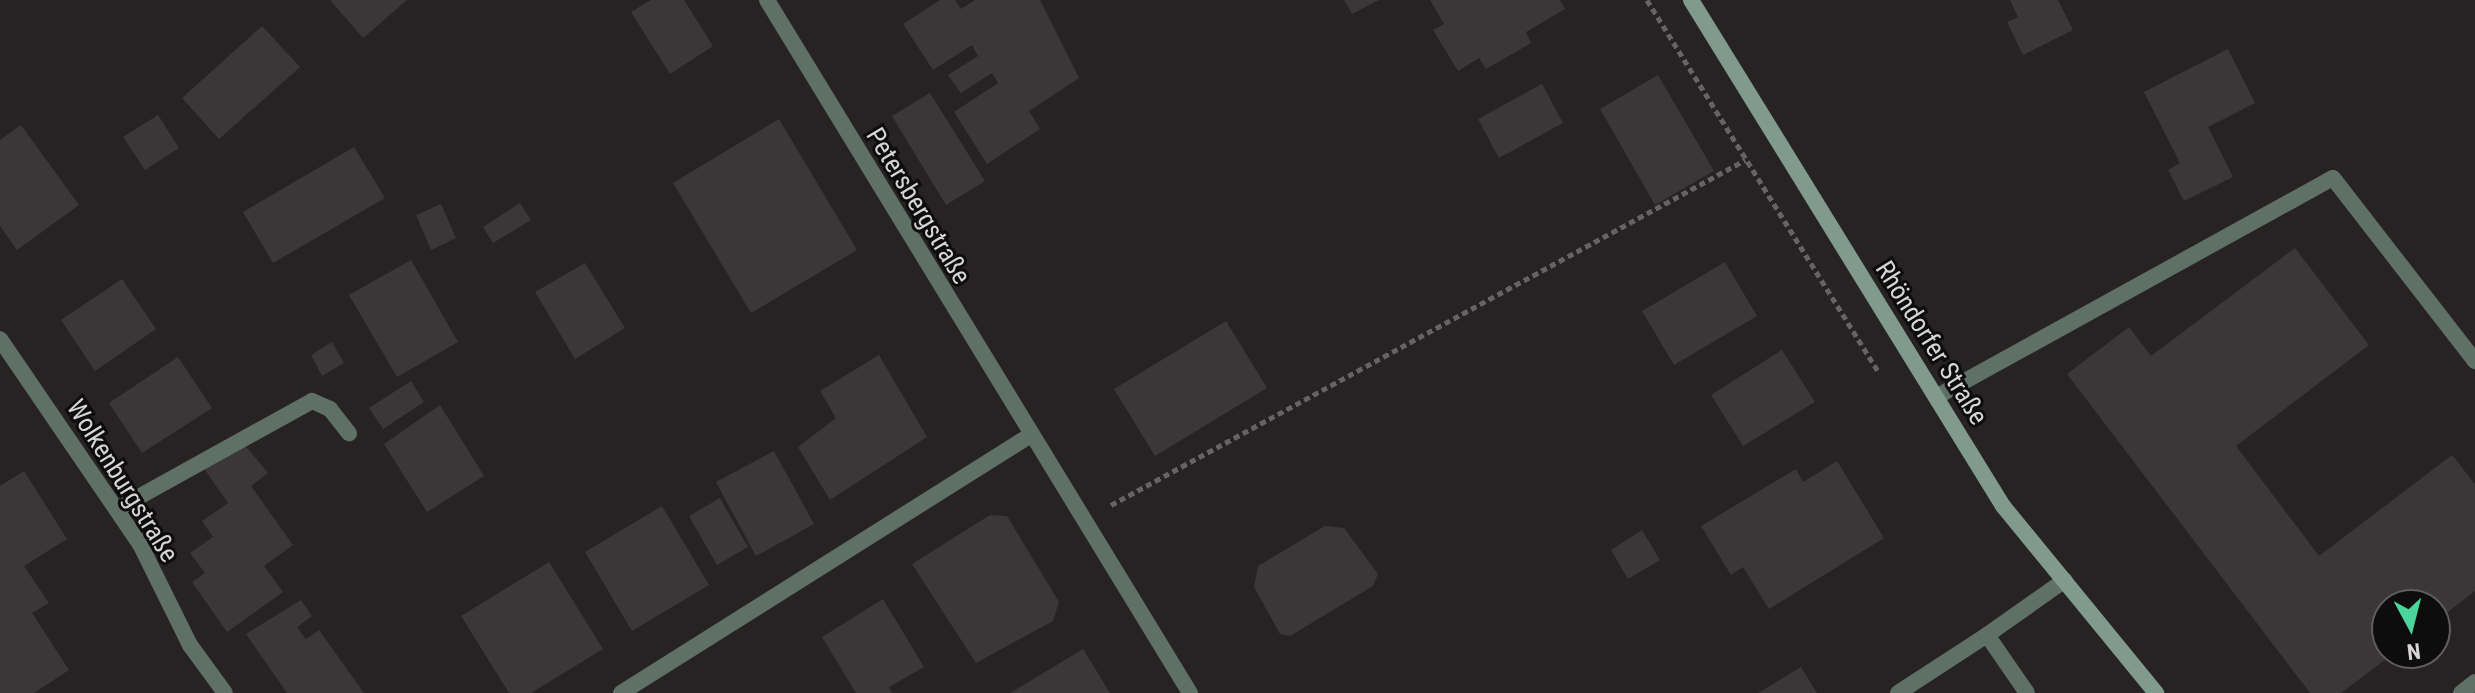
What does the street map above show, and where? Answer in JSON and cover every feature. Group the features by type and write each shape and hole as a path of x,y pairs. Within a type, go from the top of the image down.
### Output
{"main road":[{"name":"Rhöndorfer Straße","path":"1691,0 2003,506 2156,693"}],"street":[{"name":"Petersbergstraße","path":"767,0 1029,436 1190,693"},
{"path":"1936,397 2333,178 2475,361"},
{"name":"Wolkenburgstraße","path":"0,339 117,509 190,645 225,693"},
{"path":"117,509 312,401 330,409 349,433"},
{"path":"621,693 1029,436"},
{"path":"1898,693 2065,580"},
{"path":"1987,635 2027,693"},
{"path":"2461,693 2475,682"}],"path":[{"path":"1082,521 1745,159"}],"building":[{"path":"330,0 407,0 363,38"},
{"path":"651,0 684,0 713,46 670,74 631,12"},
{"path":"940,0 955,0 961,9 975,0 1040,0 1079,78 1029,111 1040,129 987,164 954,112 998,83 992,73 961,93 948,75 978,56 972,45 933,70 903,24"},
{"path":"1344,0 1379,0 1352,14"},
{"path":"1430,0 1560,0 1565,9 1526,32 1531,43 1486,69 1479,58 1458,71 1433,30 1444,24"},
{"path":"2010,0 2058,0 2073,30 2023,55 2007,22 2018,17"},
{"path":"262,26 300,67 219,139 182,98"},
{"path":"2228,49 2255,103 2208,127 2233,177 2184,201 2168,170 2180,163 2144,92"},
{"path":"1658,75 1714,171 1655,205 1600,109"},
{"path":"1542,84 1563,123 1499,158 1478,119"},
{"path":"930,93 985,181 946,205 892,116"},
{"path":"158,115 179,148 145,170 123,137"},
{"path":"779,119 857,250 751,313 673,183"},
{"path":"21,125 79,205 17,250 0,226 0,140"},
{"path":"354,147 385,198 273,263 243,212"},
{"path":"520,203 531,220 493,243 483,227"},
{"path":"441,204 456,238 431,250 416,215"},
{"path":"2295,248 2369,345 2236,446 2319,556 2452,455 2475,484 2475,591 2451,610 2451,589 2371,589 2373,669 2341,693 2310,693 2067,374 2129,327 2151,356"},
{"path":"411,260 458,342 397,377 349,295"},
{"path":"1725,262 1757,316 1674,365 1642,311"},
{"path":"585,263 625,328 575,359 535,292"},
{"path":"122,279 156,329 95,371 61,320"},
{"path":"1226,321 1267,388 1155,456 1114,389"},
{"path":"332,342 344,363 322,376 311,355"},
{"path":"1782,350 1815,402 1743,446 1711,395"},
{"path":"879,355 927,437 830,500 798,447 836,418 820,391"},
{"path":"178,357 212,408 142,453 109,403"},
{"path":"411,381 424,402 383,429 369,408"},
{"path":"440,405 484,476 427,512 384,444"},
{"path":"244,444 268,473 251,486 293,545 264,566 283,592 227,632 192,582 205,573 190,553 213,537 202,521 228,503 203,467"},
{"path":"774,451 814,524 756,556 716,482"},
{"path":"1837,461 1884,538 1769,609 1743,567 1731,575 1701,526 1796,469 1803,482"},
{"path":"24,471 67,539 24,566 49,603 32,613 69,670 34,693 0,693 0,486"},
{"path":"720,498 748,547 717,565 689,516"},
{"path":"662,506 709,585 632,631 585,552"},
{"path":"990,515 1007,516 1059,602 1053,621 976,663 912,564"},
{"path":"1325,526 1344,528 1378,574 1373,586 1290,636 1280,634 1254,587 1258,566"},
{"path":"1642,530 1660,560 1628,579 1611,550"},
{"path":"549,562 603,649 531,693 509,693 461,616"},
{"path":"883,599 924,667 889,687 892,693 856,693 822,637"},
{"path":"301,600 312,616 297,627 306,639 319,630 364,693 287,693 246,634"},
{"path":"1083,649 1110,693 1010,693"},
{"path":"1801,667 1817,693 1758,693"}]}
